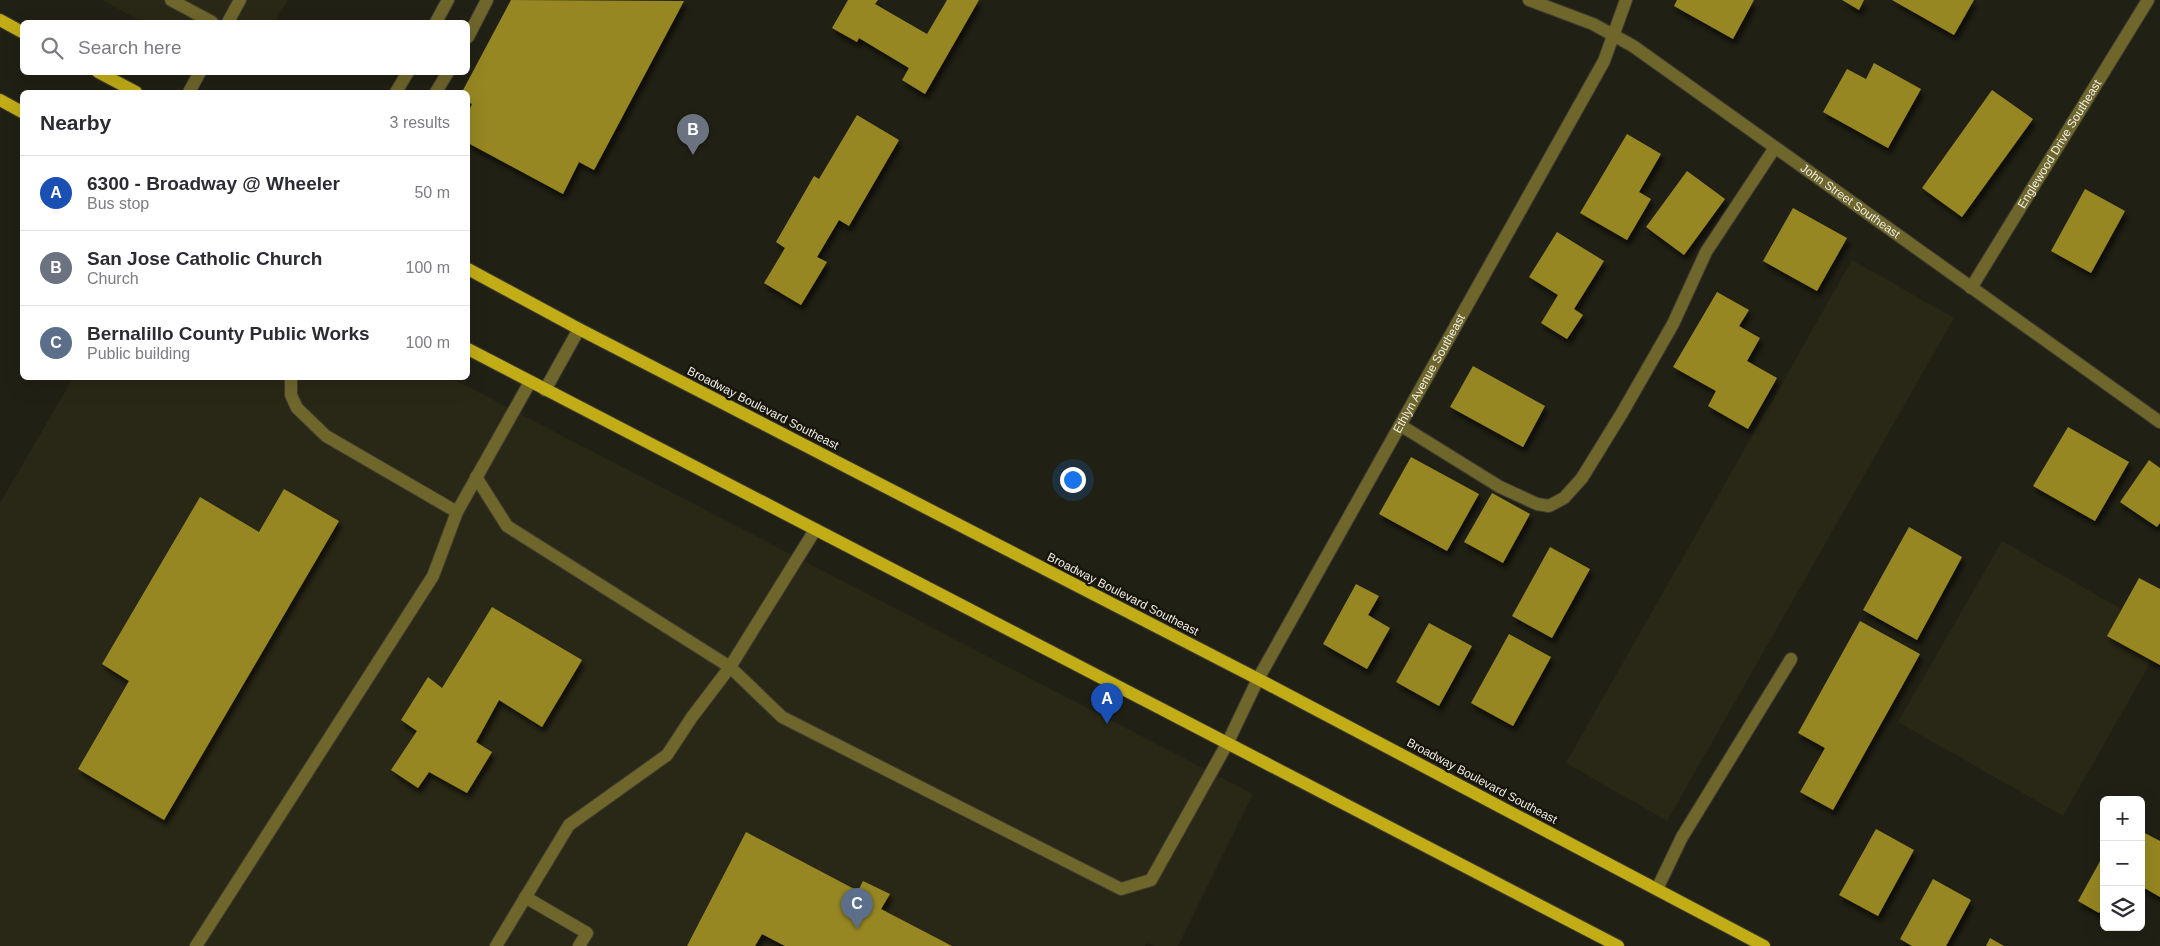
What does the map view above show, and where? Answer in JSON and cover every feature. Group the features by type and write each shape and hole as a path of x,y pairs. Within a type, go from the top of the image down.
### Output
{"main road":[{"path":"0,20 20,31"},
{"path":"104,75 132,90"},
{"path":"0,100 20,111"},
{"name":"Broadway Boulevard Southeast","path":"470,270 579,329 1258,679 1764,946"},
{"path":"470,350 1618,946"}],"street":[{"path":"171,0 208,20"},
{"path":"229,20 240,0"},
{"path":"437,20 448,0"},
{"path":"470,33 487,0"},
{"name":"John Street Southeast","path":"1530,0 1593,24 1633,46 2160,422"},
{"name":"Ethlyn Avenue Southeast","path":"476,477 506,526 730,668 782,717 1120,889 1151,880 1227,744 1258,679 1604,61 1626,0"},
{"name":"Englewood Drive Southeast","path":"1971,288 2148,0"},
{"path":"190,90 198,75"},
{"path":"397,90 406,75"},
{"path":"437,90 446,75"},
{"path":"1400,426 1500,486 1537,504 1549,506 1564,498 1582,478 1622,413 1673,324 1706,252 1774,148"},
{"path":"545,390 579,329"},
{"path":"291,380 291,395 297,408 326,436 456,512"},
{"path":"196,946 433,576 456,512 530,382"},
{"path":"496,946 569,825 667,755 692,717 730,668 815,530"},
{"path":"1657,889 1682,837 1791,659"},
{"path":"525,897 587,933 579,946"}],"shaded area":[{"path":"102,0 288,0 276,20 138,20"},
{"path":"1852,260 1954,318 1667,821 1566,763"},
{"path":"72,380 455,380 1253,794 1178,946 1156,946 1147,943 1145,946 0,946 0,503"},
{"path":"2002,541 2160,631 2160,646 2063,816 1898,722"}],"building":[{"path":"511,0 684,1 594,170 579,162 563,194 470,144 470,108 472,104 470,103 470,90 463,90"},
{"path":"848,0 878,0 875,4 927,34 947,0 979,0 925,94 902,80 909,68 859,38 857,42 832,28"},
{"path":"1677,0 1754,0 1733,39 1674,6"},
{"path":"1842,0 1864,0 1859,10"},
{"path":"1892,0 1974,0 1954,35"},
{"path":"1874,63 1921,89 1888,148 1823,112 1847,69 1866,79"},
{"path":"1992,90 2033,119 1962,217 1922,188"},
{"path":"857,115 899,140 849,226 839,220 817,257 827,262 801,305 764,283 785,248 776,242 814,176 819,179"},
{"path":"1627,134 1661,154 1639,192 1651,199 1627,240 1580,213"},
{"path":"1687,171 1725,199 1684,255 1646,227"},
{"path":"2085,189 2125,211 2091,273 2051,251"},
{"path":"1793,208 1847,238 1817,291 1763,261"},
{"path":"1557,232 1604,261 1574,309 1583,315 1567,339 1541,323 1558,295 1529,277"},
{"path":"1717,292 1749,310 1739,326 1760,338 1747,361 1777,378 1748,429 1708,406 1716,391 1673,367"},
{"path":"1473,366 1545,406 1523,447 1450,407"},
{"path":"2068,427 2129,462 2095,521 2033,486"},
{"path":"1411,457 1479,494 1447,551 1379,514"},
{"path":"2149,460 2160,468 2160,523 2157,527 2120,502"},
{"path":"284,489 339,521 164,820 78,769 129,681 102,664 200,497 259,532"},
{"path":"1492,493 1530,514 1503,563 1464,542"},
{"path":"1909,527 1962,557 1917,640 1863,610"},
{"path":"1550,547 1590,569 1552,638 1512,616"},
{"path":"2139,578 2160,589 2160,665 2107,636"},
{"path":"1356,584 1379,596 1368,615 1390,628 1367,669 1323,644"},
{"path":"492,607 582,660 542,727 499,700 476,742 492,752 467,793 429,772 418,788 391,770 417,731 401,720 428,677 442,688"},
{"path":"1860,621 1920,654 1833,810 1800,792 1825,748 1798,733"},
{"path":"1429,623 1472,646 1439,706 1396,682"},
{"path":"1509,634 1551,657 1513,726 1471,703"},
{"path":"1876,829 1914,850 1878,916 1839,895"},
{"path":"746,832 858,891 863,881 890,894 881,909 952,946 785,946 762,934 755,946 687,946"},
{"path":"2145,833 2160,841 2160,897 2145,888"},
{"path":"2100,861 2100,911 2099,913 2078,901"},
{"path":"1933,879 1971,900 1946,946 1912,946 1900,939"},
{"path":"1990,938 2004,946 1986,946"}],"place":[{"name":"San Jose Catholic Church","path":"693,155"},
{"name":"6300 - Broadway @ Wheeler","path":"1107,724"},
{"name":"Bernalillo County Public Works","path":"857,929"}]}
